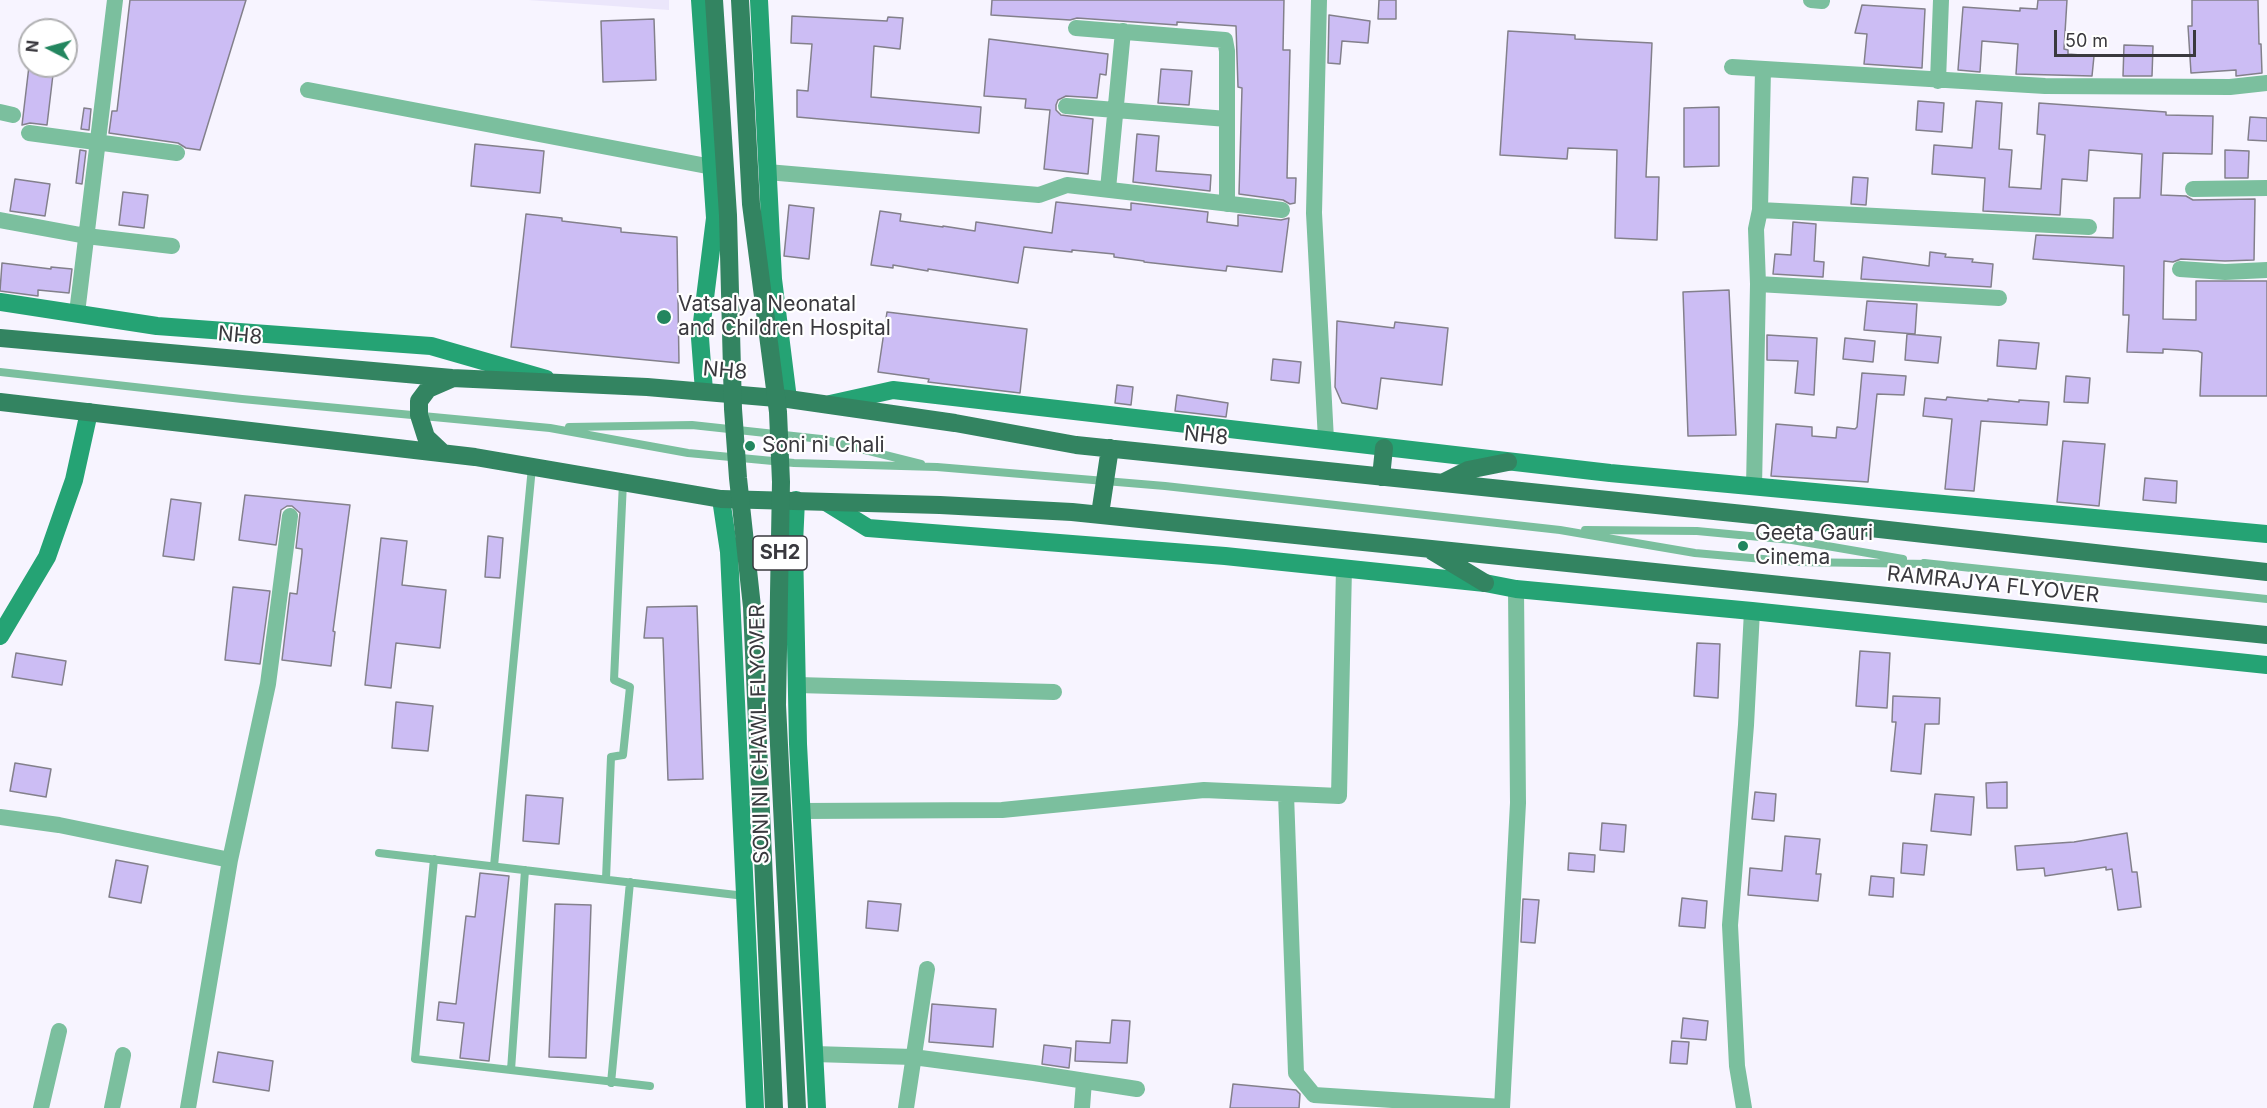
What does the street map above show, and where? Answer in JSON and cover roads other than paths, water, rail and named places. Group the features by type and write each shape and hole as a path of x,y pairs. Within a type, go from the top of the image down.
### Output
{"main road":[{"name":"SONI NI CHAWL FLYOVER","path":"714,0 728,215 733,409 752,608 774,1108"},
{"name":"SONI NI CHAWL FLYOVER","path":"740,0 751,204 778,412 781,482 777,705 797,1108"},
{"name":"NH8","path":"0,338 452,378 788,399 955,423 1076,445 1442,483"},
{"path":"443,453 426,437 419,415 419,401 428,389 452,378"},
{"path":"0,402 443,453 623,482"},
{"path":"1100,514 1110,448"},
{"path":"1381,477 1384,448"},
{"path":"1442,483 1468,470 1508,462"},
{"name":"RAMRAJYA FLYOVER","path":"623,482 721,499 940,505 1100,514 2267,635"},
{"name":"RAMRAJYA FLYOVER","path":"1442,483 2267,572"},
{"path":"1428,548 1485,583"}],"street":[{"path":"77,313 115,0"},
{"path":"700,0 715,219 700,338 704,392"},
{"path":"759,0 773,279 788,399"},
{"path":"1319,0 1314,213 1326,440"},
{"path":"1938,81 1941,0"},
{"path":"1076,28 1225,40 1227,51 1227,204"},
{"path":"1108,189 1123,31"},
{"path":"1732,67 2045,86 2230,87 2267,83"},
{"path":"1754,487 1758,284 1756,229 1760,210 1763,69"},
{"path":"308,90 712,167"},
{"path":"1066,106 1227,119"},
{"path":"29,133 177,153"},
{"path":"767,172 1039,195 1067,185 1282,210"},
{"path":"2193,189 2267,188"},
{"path":"1760,210 2089,227"},
{"path":"0,220 86,236 172,246"},
{"path":"2180,268 2225,272 2267,270"},
{"path":"1758,284 1999,298"},
{"path":"0,302 158,326 431,346 559,383"},
{"path":"826,405 893,390 1508,462 2267,534"},
{"path":"0,636 47,557 74,480 89,412"},
{"path":"721,499 729,552 755,1108"},
{"path":"796,500 794,544 801,811 817,1108"},
{"path":"826,502 868,528 1225,556 1485,583 1516,589 1752,611 2267,665"},
{"path":"188,1108 230,860 268,684 290,516"},
{"path":"801,811 1002,810 1204,790 1339,796 1344,568"},
{"path":"1286,794 1296,1073 1314,1095 1502,1107 1518,803 1516,589"},
{"path":"1744,1108 1737,1066 1730,924 1746,725 1752,611"},
{"path":"797,685 1054,692"},
{"path":"0,817 60,825 230,860"},
{"path":"906,1108 927,969"},
{"path":"41,1108 58,1031"},
{"path":"814,1054 913,1057 1137,1089"},
{"path":"112,1108 123,1055"},
{"path":"1082,1108 1084,1081"}],"lane":[{"path":"0,372 242,399 550,428 688,453 794,464 936,468 1104,481 1560,530 1706,554 1797,562 1929,564"},
{"path":"550,428 692,425 821,440 936,468"},
{"path":"494,866 532,467"},
{"path":"606,879 611,757 623,755 630,687 614,680 623,482"},
{"path":"1560,530 1709,532 1792,540 1929,564 2267,599"},
{"path":"379,853 746,896"},
{"path":"434,859 415,1059 650,1086"},
{"path":"511,1070 525,870"},
{"path":"611,1083 630,882"}],"place":[{"name":"Vatsalya Neonatal and Children Hospital","path":"664,317"},
{"name":"Soni ni Chali","path":"750,446"},
{"name":"Geeta Gauri Cinema","path":"1743,546"}]}
